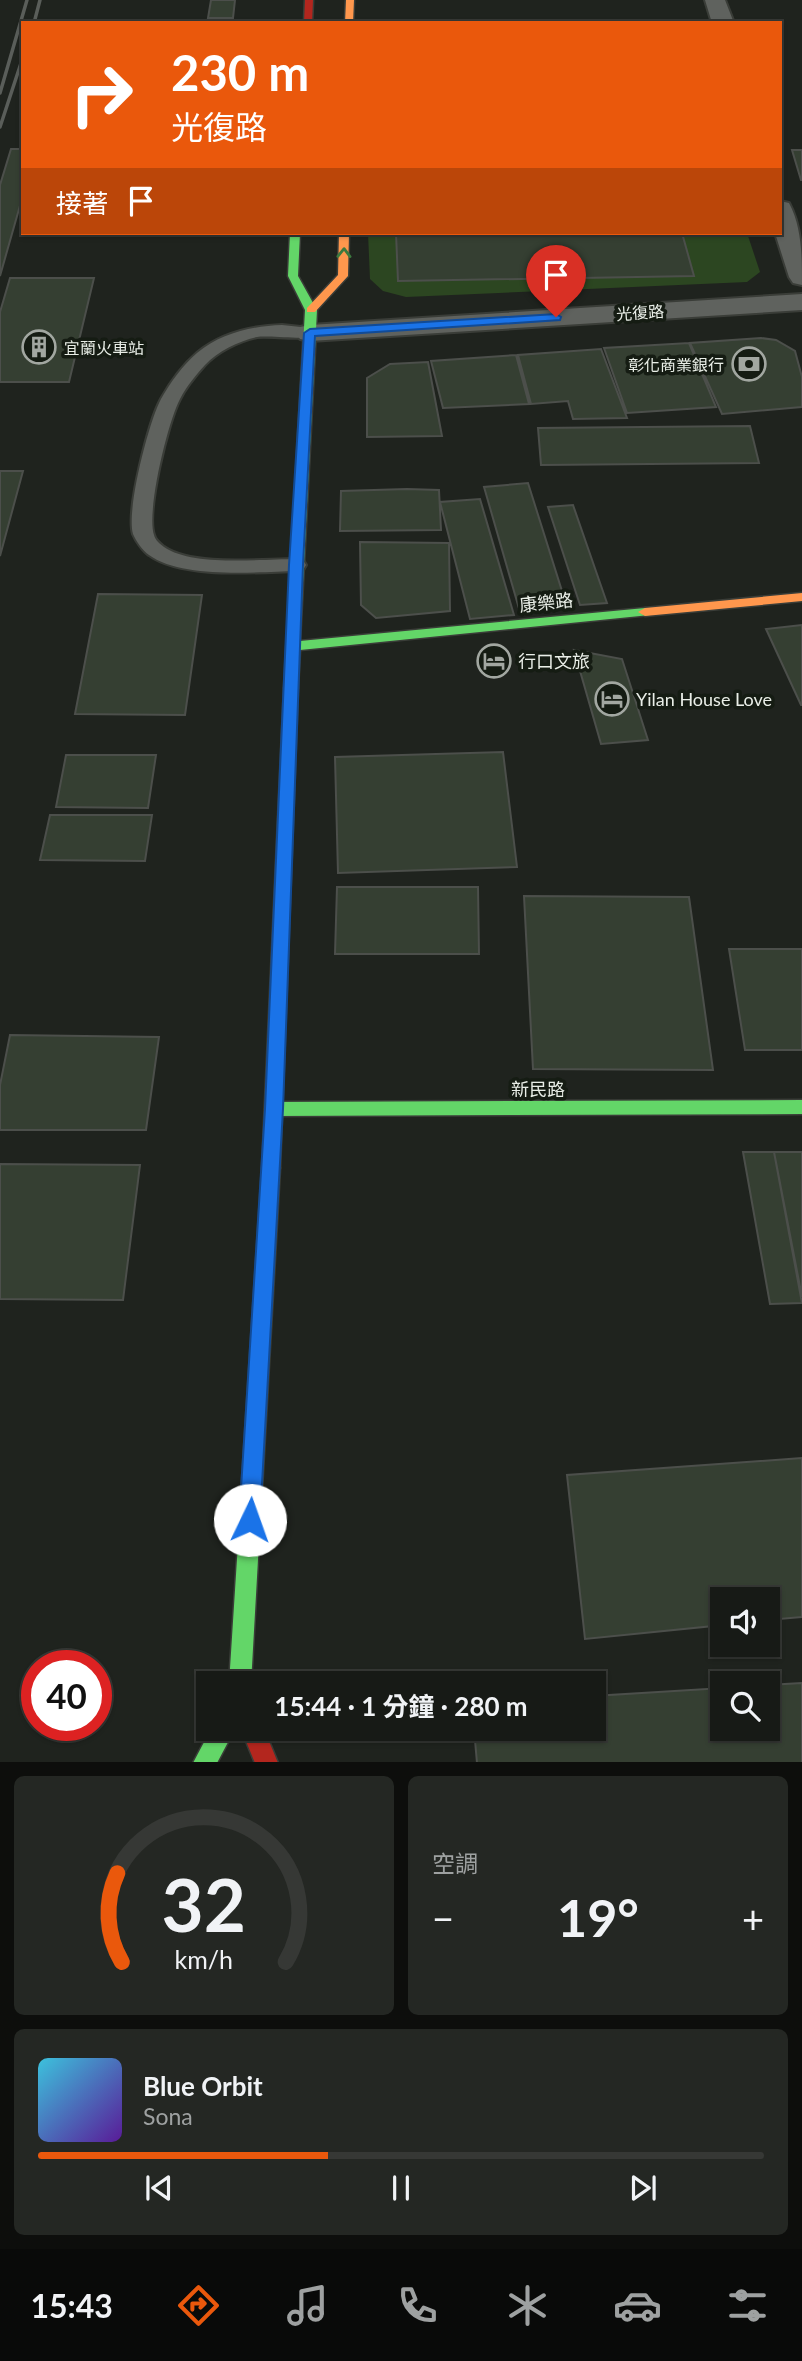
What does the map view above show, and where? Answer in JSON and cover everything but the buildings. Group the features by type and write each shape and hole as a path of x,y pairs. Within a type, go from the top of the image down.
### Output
{"street":[{"path":"308,21 309,0"},
{"path":"349,0 349,21"},
{"path":"715,0 722,21"},
{"path":"782,214 802,277"},
{"path":"241,1671 274,1109 296,565 311,321 293,276 295,235"},
{"path":"311,321 343,276 344,235"},
{"name":"光復路","path":"311,321 802,302"},
{"name":"康樂路","path":"294,646 802,597"},
{"name":"新民路","path":"274,1109 802,1107"},
{"path":"204,1762 216,1741"},
{"path":"257,1741 267,1762"}],"lane":[{"path":"296,565 182,562 156,552 143,533 146,487 170,399 206,354 240,335 311,321"}],"green space":[{"path":"368,235 748,235 760,272 747,282 406,297 383,291 370,279"}],"railway":[{"path":"0,93 27,0"},
{"path":"35,21 40,0"},
{"path":"0,127 21,63"}],"traffic: fast":[{"path":"291,688 311,310 293,276 295,235"},
{"path":"294,646 645,612"},
{"path":"274,1109 802,1107"},
{"path":"241,1671 271,1168"},
{"path":"205,1762 217,1741"}],"traffic: slow":[{"path":"349,21 350,0"},
{"path":"311,310 343,276 344,235"},
{"path":"645,612 802,597"},
{"path":"271,1168 291,688"}],"traffic: jam":[{"path":"308,21 309,0"},
{"path":"257,1741 267,1762"}],"place":[{"name":"宜蘭火車站","path":"39,347"},
{"name":"彰化商業銀行","path":"749,364"},
{"name":"行口文旅","path":"494,661"},
{"name":"Yilan House Love","path":"612,699"}],"route":[{"path":"250,1520 274,1109 296,565 310,333 556,317"}]}
